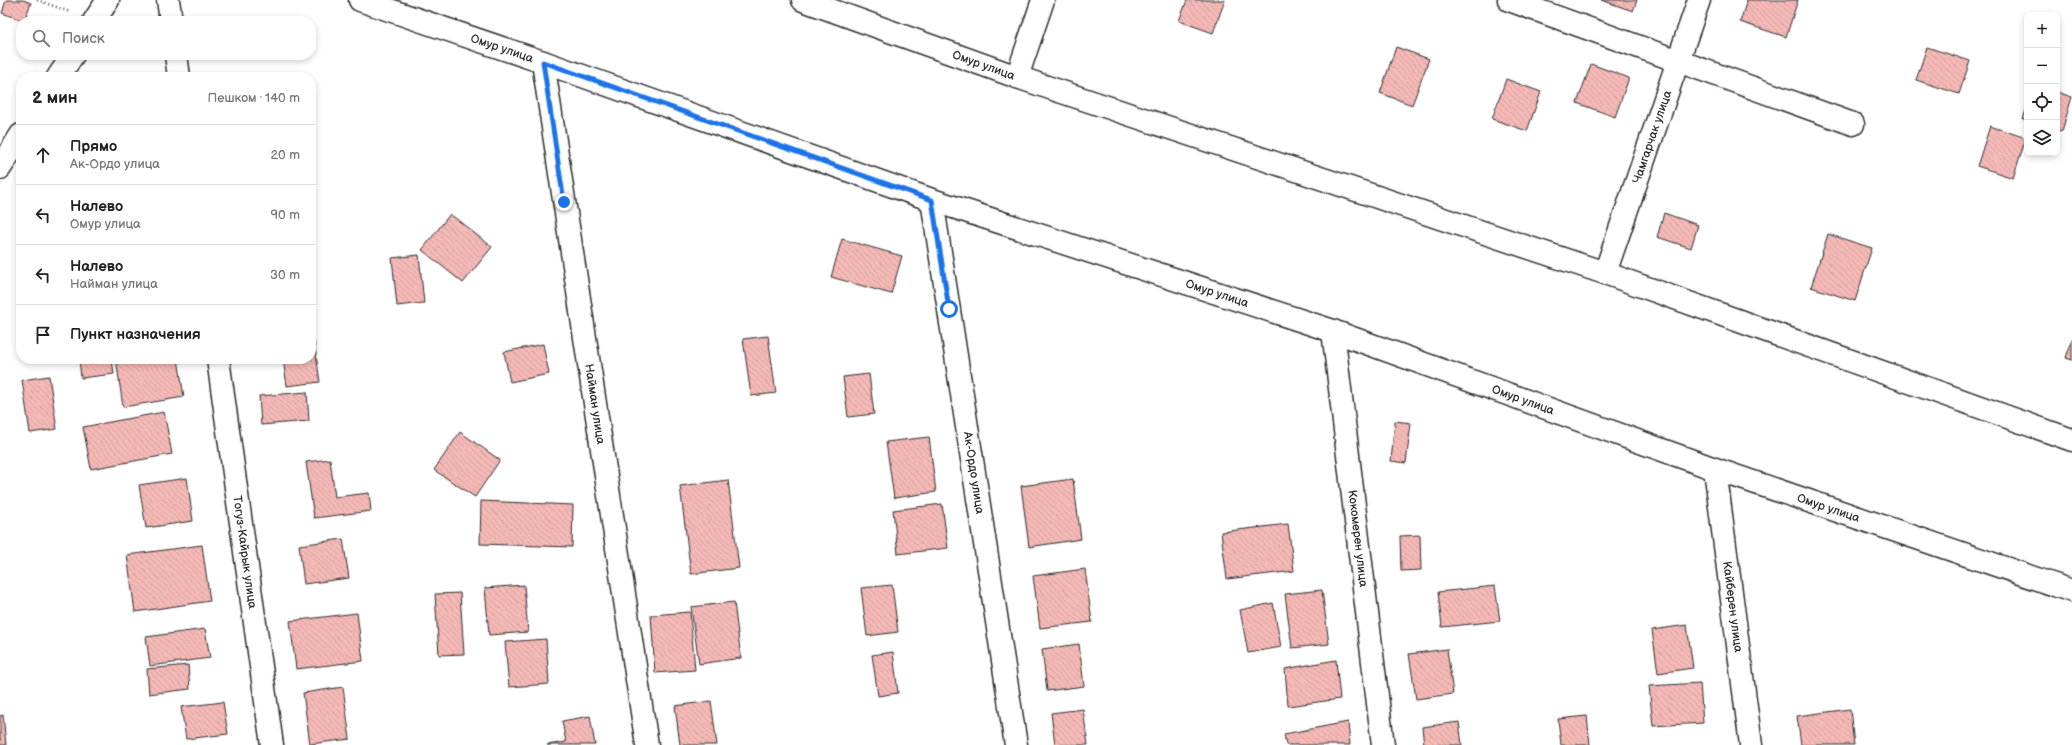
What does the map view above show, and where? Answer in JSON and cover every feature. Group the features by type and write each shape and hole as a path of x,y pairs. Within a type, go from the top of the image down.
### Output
{"street":[{"path":"97,16 108,0"},
{"path":"168,0 170,16"},
{"name":"Омур улица","path":"360,0 543,62 932,200 1333,331 1715,469 2072,592"},
{"name":"Омур улица","path":"803,0 1017,77 1605,274 2072,440"},
{"path":"1017,77 1043,0"},
{"path":"1509,0 1853,124"},
{"name":"Чамгарчак улица","path":"1605,274 1699,0"},
{"path":"61,72 69,60"},
{"path":"177,60 178,72"},
{"name":"Найман улица","path":"543,62 647,745"},
{"path":"0,168 16,144"},
{"name":"Ак-Ордо улица","path":"932,200 1016,745"},
{"name":"Кокомерен улица","path":"1333,331 1383,745"},
{"name":"Тогуз-Кайрык улица","path":"219,364 272,745"},
{"name":"Кайберен улица","path":"1715,469 1751,745"}],"path":[{"path":"37,0 72,13"}],"building":[{"path":"6,0 23,0 31,3 26,16 16,16 16,18 2,13"},
{"path":"1187,0 1225,0 1213,33 1179,21"},
{"path":"1601,0 1637,0 1633,11"},
{"path":"1747,0 1798,0 1786,37 1740,22"},
{"path":"1396,47 1429,59 1412,105 1380,93"},
{"path":"1927,47 1970,61 1959,94 1916,80"},
{"path":"1591,64 1629,78 1615,117 1577,103"},
{"path":"1506,79 1541,92 1527,131 1492,119"},
{"path":"2060,93 2072,97 2062,131 2060,131"},
{"path":"1990,126 2024,137 2024,144 2013,178 1977,166"},
{"path":"1664,213 1698,225 1691,248 1657,237"},
{"path":"450,214 492,247 463,283 422,250"},
{"path":"1828,234 1872,248 1855,301 1811,287"},
{"path":"842,239 902,256 891,294 831,277"},
{"path":"419,255 424,303 397,306 392,258"},
{"path":"768,336 776,393 751,396 743,339"},
{"path":"2072,339 2072,360 2066,358"},
{"path":"543,344 549,374 510,382 504,352"},
{"path":"316,354 320,382 287,386 284,364 316,364"},
{"path":"80,364 113,364 114,374 81,378"},
{"path":"117,364 179,364 184,397 123,407"},
{"path":"869,374 874,414 848,417 843,377"},
{"path":"49,376 57,429 30,433 22,380"},
{"path":"307,392 309,421 261,425 259,396"},
{"path":"164,412 172,454 91,469 83,427"},
{"path":"1395,421 1411,423 1406,463 1391,461"},
{"path":"460,432 500,460 475,497 434,470"},
{"path":"929,437 936,492 894,498 886,442"},
{"path":"330,459 335,497 369,493 371,511 314,518 306,462"},
{"path":"187,478 193,521 146,528 139,485"},
{"path":"1073,479 1081,539 1029,547 1021,486"},
{"path":"728,480 739,568 691,574 680,486"},
{"path":"481,501 573,505 572,547 480,544"},
{"path":"942,504 948,548 898,554 893,510"},
{"path":"1288,524 1294,571 1227,579 1221,532"},
{"path":"1420,535 1421,570 1401,571 1400,536"},
{"path":"343,539 349,578 304,584 299,545"},
{"path":"202,545 210,601 135,612 127,555"},
{"path":"1085,569 1092,622 1040,628 1033,576"},
{"path":"524,585 528,632 489,635 485,588"},
{"path":"892,585 898,632 867,636 861,588"},
{"path":"1495,586 1500,621 1442,627 1438,592"},
{"path":"1322,590 1329,644 1292,648 1285,594"},
{"path":"460,593 464,654 439,655 435,594"},
{"path":"734,602 741,658 699,664 691,607"},
{"path":"1273,603 1281,647 1248,653 1240,610"},
{"path":"690,612 695,670 655,673 651,615"},
{"path":"357,613 363,661 296,669 290,621"},
{"path":"1687,625 1693,668 1658,673 1652,630"},
{"path":"205,629 210,658 150,666 146,637"},
{"path":"546,639 549,684 509,687 505,642"},
{"path":"1079,644 1084,686 1047,691 1042,649"},
{"path":"1447,649 1453,694 1416,699 1409,654"},
{"path":"893,652 898,693 878,696 872,655"},
{"path":"1336,660 1340,699 1288,706 1285,669"},
{"path":"188,665 190,689 149,694 147,669"},
{"path":"1700,683 1703,723 1653,726 1649,686"},
{"path":"343,687 350,739 310,744 303,693"},
{"path":"711,701 717,745 680,745 675,706"},
{"path":"223,702 228,734 186,739 181,707"},
{"path":"1083,709 1088,745 1055,745 1051,713"},
{"path":"1850,709 1854,745 1801,745 1797,716"},
{"path":"3,715 6,745 0,745 0,716"},
{"path":"590,716 595,745 547,745 566,742 562,721"},
{"path":"1587,716 1590,745 1561,745 1558,719"},
{"path":"1348,722 1350,745 1286,745 1284,734"},
{"path":"1459,722 1462,745 1424,745 1422,727"}],"route":[{"path":"564,202 543,62 932,200 949,309"}]}
